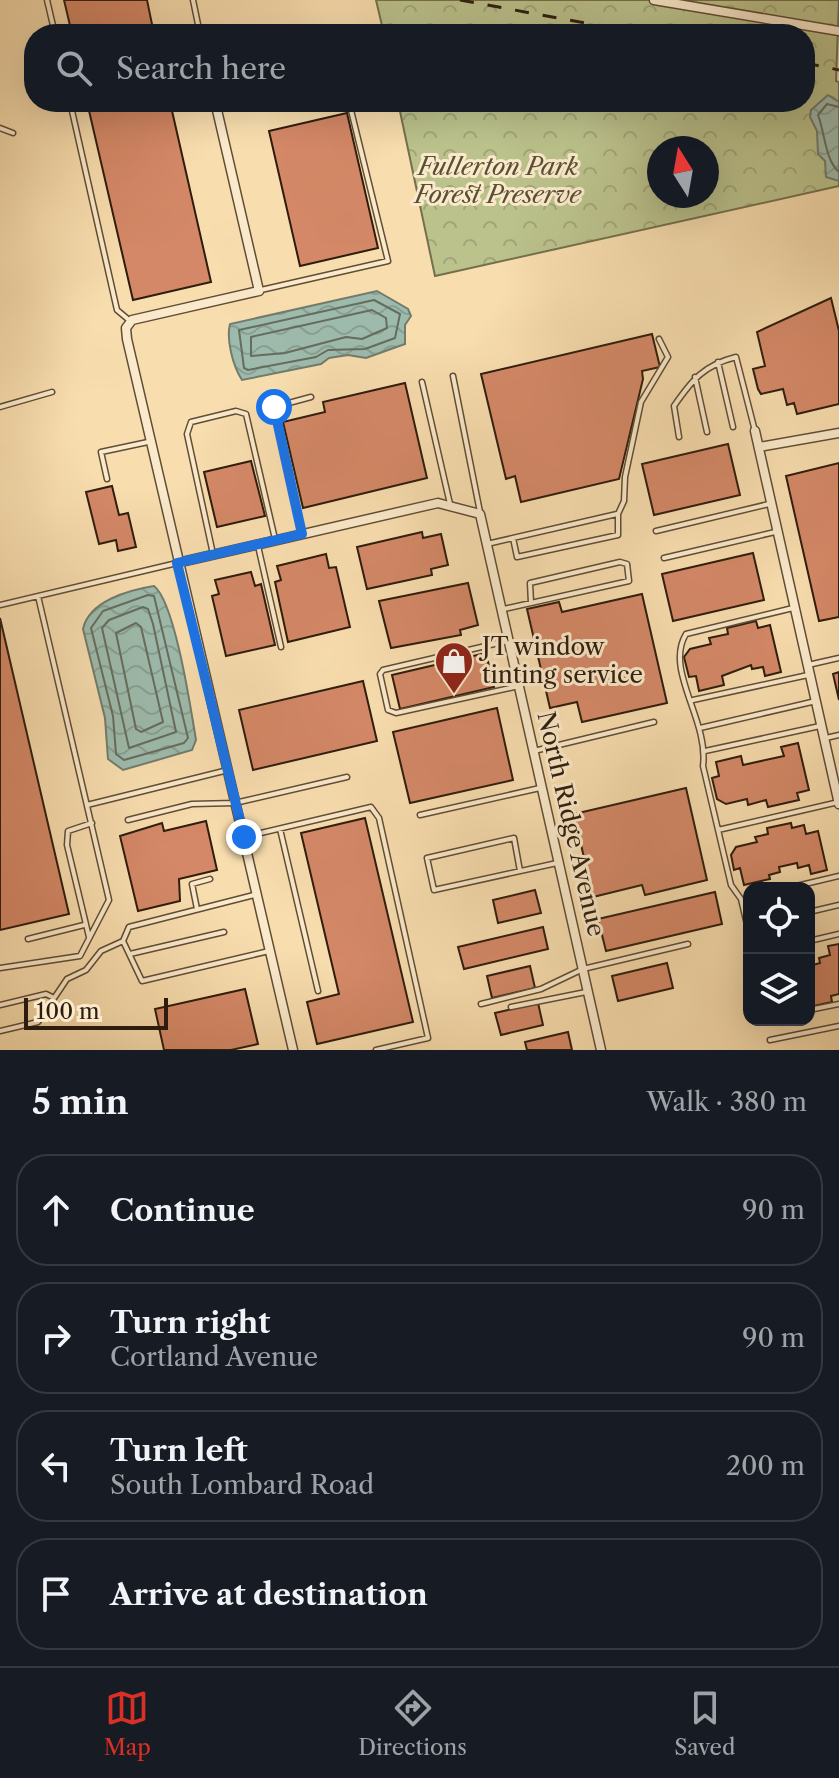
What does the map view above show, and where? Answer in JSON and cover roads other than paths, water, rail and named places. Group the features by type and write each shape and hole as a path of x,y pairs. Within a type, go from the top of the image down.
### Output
{"street":[{"path":"654,0 797,24"},
{"path":"815,27 839,31"},
{"path":"217,112 259,291 131,322 126,328 148,442 293,1050"},
{"path":"755,431 839,803"},
{"path":"759,447 839,433"},
{"path":"177,563 438,503 480,514"},
{"name":"North Ridge Avenue","path":"480,514 601,1050"}],"lane":[{"path":"47,0 53,24"},
{"path":"193,0 198,24"},
{"path":"72,112 117,310 131,322"},
{"path":"259,291 388,261 351,112"},
{"path":"0,128 13,133"},
{"path":"513,538 517,557 618,535 618,514 624,501 625,477 641,402 668,357 659,339"},
{"path":"679,437 674,406 695,377 718,362 736,357 755,431"},
{"path":"718,362 733,427"},
{"path":"453,376 480,514"},
{"path":"695,377 707,432"},
{"path":"422,382 451,506"},
{"path":"0,407 52,392"},
{"path":"302,534 274,407 311,397"},
{"path":"213,554 187,429 191,422 236,411 247,417 276,540"},
{"path":"107,479 101,452 148,442"},
{"path":"656,531 772,503"},
{"path":"487,544 618,514"},
{"path":"664,558 778,531"},
{"path":"258,544 281,647"},
{"path":"501,610 629,581 627,564 620,562 530,583 531,603"},
{"path":"0,605 177,563"},
{"path":"0,968 80,956 109,900 38,596"},
{"path":"743,906 731,885 703,766 705,751 700,728 677,655 686,634 795,608"},
{"path":"509,641 383,670 380,674 388,710 396,713 519,686"},
{"path":"693,700 809,670 839,658"},
{"path":"700,728 816,701"},
{"path":"534,751 654,722"},
{"path":"705,751 821,726"},
{"path":"824,738 839,735"},
{"path":"87,805 228,770"},
{"path":"128,820 192,804 235,803 347,777"},
{"path":"420,815 542,788"},
{"path":"718,830 839,803"},
{"path":"244,837 371,807 379,818 428,1038 376,1050"},
{"path":"89,937 67,845 68,831 92,823"},
{"path":"280,829 318,991"},
{"path":"520,871 514,838 427,858 434,890 520,871 559,862"},
{"path":"814,882 839,876"},
{"path":"197,909 192,884 210,879"},
{"path":"0,1031 38,1022 67,979 86,970 101,951 123,941 129,927 257,895"},
{"path":"815,911 839,905"},
{"path":"28,939 85,924"},
{"path":"130,954 224,932"},
{"path":"815,940 839,934"},
{"path":"123,941 142,981 270,951"},
{"path":"481,1004 541,989 583,969 688,944"},
{"path":"511,1007 588,991"},
{"path":"0,1005 46,994 54,998"},
{"path":"815,1009 839,1004"},
{"path":"770,1040 839,1026"}],"water":[{"path":"828,95 839,102 839,181 826,177 825,161 818,154 817,131 810,117 815,106"},
{"path":"377,291 408,309 411,316 405,325 405,344 366,358 348,355 329,358 321,364 242,380 231,353 230,324"},
{"path":"154,586 162,596 175,634 196,740 192,750 123,770 108,759 105,718 83,629 93,611 111,598"}],"railway":[{"path":"460,0 591,24"},
{"path":"815,65 839,70"}],"place":[{"name":"JT window tinting service","path":"454,695"}],"park label":[{"name":"Fullerton Park Forest Preserve","path":"498,181"}]}
